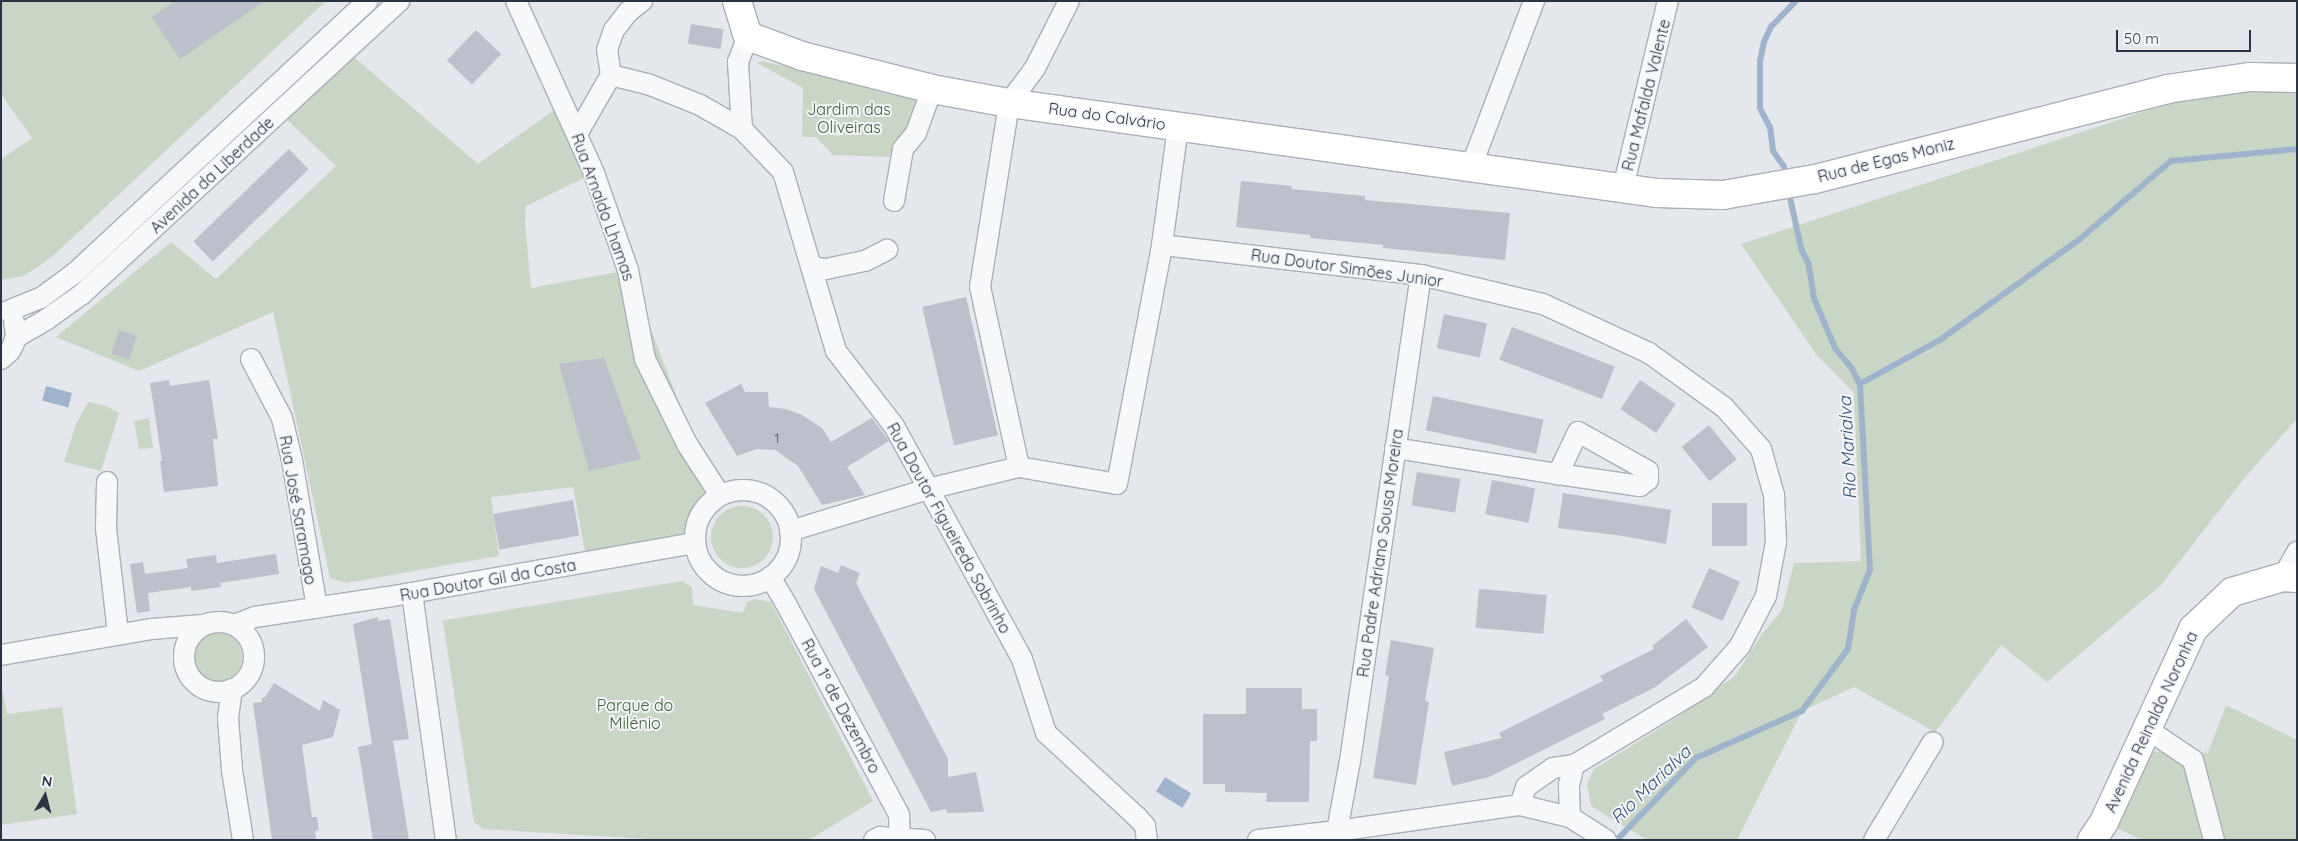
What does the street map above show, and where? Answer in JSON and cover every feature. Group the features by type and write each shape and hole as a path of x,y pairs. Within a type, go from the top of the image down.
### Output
{"street":[{"name":"Avenida da Liberdade","path":"5,308 41,298 76,272 368,1"},
{"name":"Avenida da Liberdade","path":"16,334 18,336 47,319 82,294 399,1"},
{"name":"Rua Arnaldo Lhamas","path":"516,1 594,173 628,270 645,358 687,444 720,496"},
{"path":"577,134 611,75 607,50 614,30 628,12 642,1"},
{"path":"1019,467 980,287 1009,103 1035,68 1069,1"},
{"path":"1471,167 1534,1"},
{"name":"Rua Mafalda Valente","path":"1623,188 1668,1"},
{"path":"736,4 748,36 738,62 742,129"},
{"name":"Rua do Calvário","path":"748,36 802,56 932,89 1009,103 1471,167"},
{"name":"Rua Doutor Figueiredo Sobrinho","path":"611,75 648,84 700,105 742,129 783,172 836,351 894,426 1022,659 1046,733 1137,817 1145,826 1147,840"},
{"name":"Rua de Egas Moniz","path":"1471,167 1656,193 1723,195 1815,179 2167,89 2250,77 2297,78"},
{"path":"894,201 903,149 916,133 932,89"},
{"path":"790,531 928,489 1019,467 1116,484 1162,245 1178,126"},
{"name":"Rua Doutor Simões Junior","path":"1162,245 1421,275 1543,304 1649,353 1709,394 1734,416 1761,449 1774,495 1776,542 1766,596 1740,646 1704,688 1574,765 1553,768 1526,787 1520,805"},
{"path":"811,267 826,269 856,263 887,250"},
{"name":"Rua Padre Adriano Sousa Moreira","path":"1337,831 1350,762 1421,275"},
{"path":"1,359 10,351 16,334 16,326 5,308"},
{"name":"Rua José Saramago","path":"251,359 282,418 292,460 317,608"},
{"path":"1395,448 1558,474"},
{"path":"107,482 106,528 118,634"},
{"path":"734,490 750,491 764,495 776,504 785,516 790,531 787,557 780,568 770,577 747,586 734,585 719,580 707,570 699,558 695,543 695,528 700,515 709,504 720,496 734,490"},
{"name":"Rua Doutor Gil da Costa","path":"234,625 255,617 412,593 695,543"},
{"path":"2290,578 2297,552"},
{"name":"Rua 1º de Dezembro","path":"770,577 899,815 900,838"},
{"name":"Avenida Reinaldo Noronha","path":"2092,840 2104,822 2193,628 2232,592 2290,578"},
{"path":"412,593 446,840"},
{"path":"253,648 280,614"},
{"path":"1,654 151,629 176,629 213,622 234,625 249,639 253,648 254,658 250,672 241,684 232,690 211,691 201,688 186,672 184,650 194,631 203,625"},
{"path":"151,629 184,650"},
{"path":"232,690 228,718 232,770 243,840"},
{"path":"211,691 228,718"},
{"path":"2147,729 2193,760 2214,840"},
{"path":"1874,840 1933,742"},
{"path":"1570,817 1569,785 1574,765"},
{"path":"1258,840 1337,831 1520,805 1570,817 1606,840"},
{"path":"874,840 880,837 925,840"}],"green space":[{"path":"1,1 326,1 53,256 24,276 1,280 1,159 32,138 1,94"},
{"path":"347,51 478,164 564,103 594,173 526,206 525,223 531,288 628,270 707,475 695,543 587,562 573,487 491,497 499,556 346,583 330,578 273,312 139,371 56,337 171,242 216,279 336,166 280,113"},
{"name":"Jardim das Oliveiras","path":"762,61 922,97 908,135 889,157 833,155 816,137 802,137 803,88 757,63"},
{"path":"2249,77 2297,78 2297,419 2246,476 2161,585 2047,682 2001,645 1935,732 1854,687 1802,711 1737,840 1647,840 1591,806 1587,784 1594,769 1673,720 1735,676 1762,634 1782,610 1794,563 1861,561 1854,393 1816,354 1741,244"},
{"path":"88,402 106,406 119,413 101,471 64,462 76,424"},
{"path":"149,418 153,448 139,449 134,421"},
{"path":"742,506 754,508 764,515 771,525 773,537 771,549 764,559 754,566 742,568 730,566 720,559 713,549 711,537 713,525 720,515 730,508"},
{"name":"Parque do Milénio","path":"682,581 692,587 693,605 743,613 747,602 755,599 771,602 873,801 809,840 662,840 483,829 474,822 443,622 440,621"},
{"path":"213,633 223,633 235,640 242,652 242,662 235,674 223,681 213,681 205,677 198,670 194,662 194,652 198,644 205,637"},
{"path":"1,682 7,714 62,707 77,814 1,825"},
{"path":"2226,705 2297,740 2297,840 2142,840 2104,822 2136,751 2208,753"}],"water":[{"path":"46,386 72,393 68,407 42,400"},
{"path":"1165,777 1191,793 1182,808 1156,791"}],"building":[{"path":"175,1 265,1 180,59 152,17"},
{"path":"691,24 724,29 720,49 688,44"},
{"path":"476,30 501,54 472,85 447,60"},
{"path":"289,149 308,169 213,262 193,241"},
{"path":"1241,181 1292,186 1291,189 1365,196 1365,200 1510,213 1505,260 1383,248 1383,245 1310,238 1310,235 1236,227"},
{"path":"966,297 998,435 954,445 922,307"},
{"path":"1444,314 1487,323 1480,357 1437,348"},
{"path":"1512,327 1615,366 1602,399 1499,360"},
{"path":"119,330 137,336 129,360 111,354"},
{"path":"604,358 641,459 589,471 559,364"},
{"path":"169,380 170,386 209,380 218,439 213,439 218,486 164,492 160,461 162,461 150,383"},
{"path":"1640,380 1676,404 1656,433 1620,409"},
{"path":"741,384 745,392 768,392 769,407 786,409 802,415 822,428 831,442 872,418 889,441 847,467 865,495 822,505 798,466 775,450 757,449 737,456 705,403"},
{"path":"1433,396 1544,419 1536,454 1426,430"},
{"path":"1709,425 1737,459 1709,481 1682,447"},
{"path":"1417,472 1460,479 1455,512 1412,506"},
{"path":"1492,480 1535,488 1529,523 1485,514"},
{"path":"1563,493 1671,510 1666,544 1623,536 1558,528"},
{"path":"573,500 579,535 499,550 493,514"},
{"path":"1712,503 1747,503 1747,546 1712,546"},
{"path":"276,554 279,574 220,583 221,587 191,591 191,587 148,593 150,611 137,613 130,564 143,562 145,574 188,568 186,559 216,555 217,563"},
{"path":"841,565 860,573 856,583 948,759 948,777 976,772 984,812 947,813 946,809 931,812 814,589 821,566 838,573"},
{"path":"1709,568 1740,582 1723,621 1692,607"},
{"path":"1479,589 1547,595 1543,634 1476,628"},
{"path":"378,617 378,621 390,619 409,739 393,741 409,840 373,840 358,747 372,744 353,624"},
{"path":"1686,619 1708,647 1654,688 1602,714 1605,719 1489,777 1452,786 1444,752 1502,738 1499,733 1603,681 1600,676 1654,649 1652,646"},
{"path":"1391,640 1434,648 1425,701 1429,702 1416,785 1373,778 1389,676 1385,675"},
{"path":"274,683 320,711 323,700 340,710 333,737 302,745 312,817 317,817 319,830 315,831 316,840 272,840 253,703 262,702 262,698 265,697"},
{"path":"1246,688 1302,688 1302,709 1317,709 1317,741 1310,741 1309,802 1266,802 1267,793 1225,792 1225,784 1203,784 1203,714 1246,714"}],"waterway":[{"path":"1784,167 1773,151 1770,128 1760,108 1760,61 1764,42 1771,27 1796,1"},
{"name":"Rio Marialva","path":"1617,840 1696,758 1802,711 1848,649 1854,610 1870,570 1860,384 1940,340 2080,239 2171,161 2297,149"},
{"path":"1791,200 1802,250 1809,264 1815,300 1836,349 1852,368 1860,384"}]}
